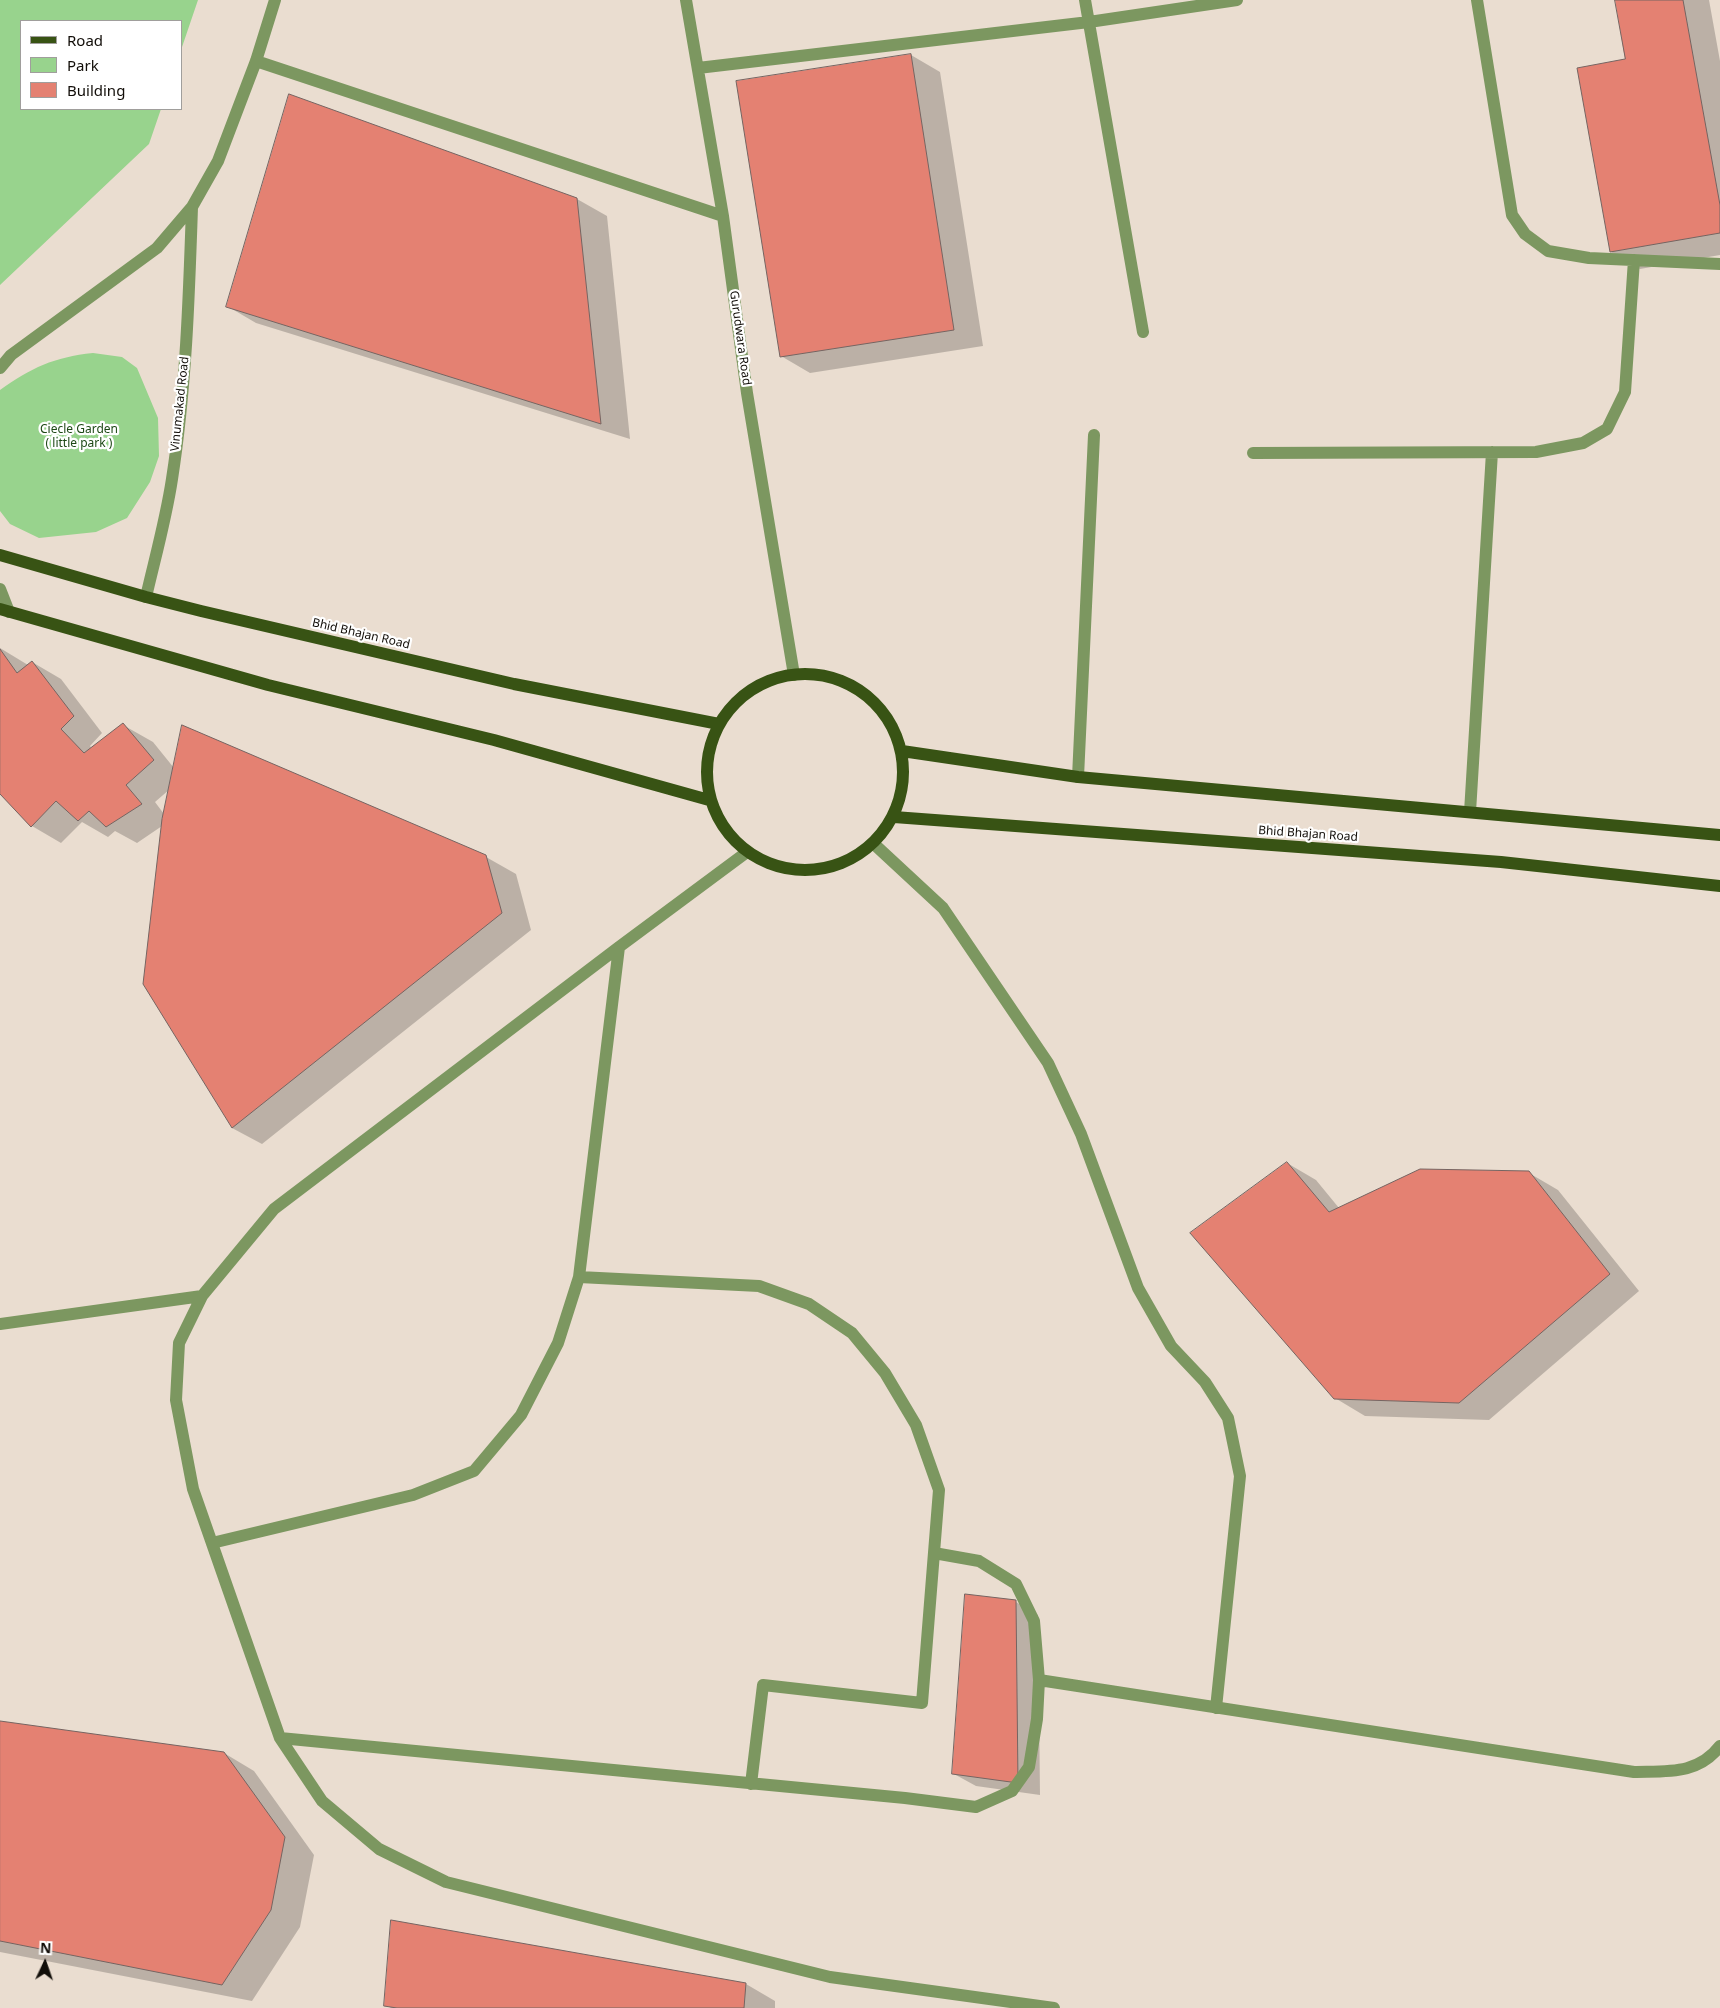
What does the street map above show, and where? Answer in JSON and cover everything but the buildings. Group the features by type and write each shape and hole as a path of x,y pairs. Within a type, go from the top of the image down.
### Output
{"main road":[{"name":"Bhid Bhajan Road","path":"0,555 146,598 514,684 719,724"},
{"path":"5,610 268,685 494,740 709,800"},
{"path":"808,673 839,679 866,694 889,719 902,751 904,785 894,817 874,844 845,863 812,871 778,868 747,852 723,829 709,800 706,769 711,739 719,724 726,712 748,691 777,678 808,673"},
{"path":"902,751 1078,777 1720,835"},
{"name":"Bhid Bhajan Road","path":"894,817 1501,862 1720,886"}],"street":[{"name":"Vinumakad Road","path":"0,368 19,349 58,319 106,287 157,248 192,207 218,161 256,61 275,0"},
{"name":"Gurudwara Road","path":"686,0 723,216 747,393 794,675"},
{"path":"1085,0 1143,332"},
{"path":"698,68 1089,22 1237,0"},
{"path":"1477,0 1512,214 1525,234 1548,251 1589,258 1720,264"},
{"path":"256,61 723,216"},
{"name":"Vinumakad Road","path":"146,598 172,480 189,296 192,207"},
{"path":"1253,453 1536,452 1582,443 1607,430 1625,392 1634,260"},
{"path":"1078,777 1094,435"},
{"path":"1470,812 1492,452"},
{"path":"0,590 5,610"},
{"path":"874,844 943,908 1048,1063 1081,1134 1138,1288 1171,1346 1205,1382 1228,1418 1240,1476 1216,1708"},
{"path":"747,852 274,1209 202,1296 178,1343 176,1400 193,1489 280,1738 322,1802 379,1849 446,1882 830,1977 1054,2008"},
{"path":"212,1543 413,1495 474,1471 521,1414 558,1343 579,1277 619,947"},
{"path":"579,1277 759,1286 809,1304 852,1333 885,1373 916,1425 939,1490 922,1703 763,1685 751,1784"},
{"path":"0,1324 202,1296"},
{"path":"280,1738 905,1798 976,1807 1012,1791 1029,1767 1036,1719 1038,1680 1034,1621 1016,1584 979,1560 934,1553"},
{"path":"1038,1680 1634,1772 1683,1771 1712,1756 1720,1746"}],"green space":[{"path":"0,0 198,0 182,47 182,20 20,20 20,110 161,110 149,144 0,285"},
{"name":"Ciecle Garden ( little park )","path":"93,353 122,357 137,368 158,418 159,456 150,482 127,518 96,532 39,538 10,524 0,511 0,390 44,365 66,357"}]}
